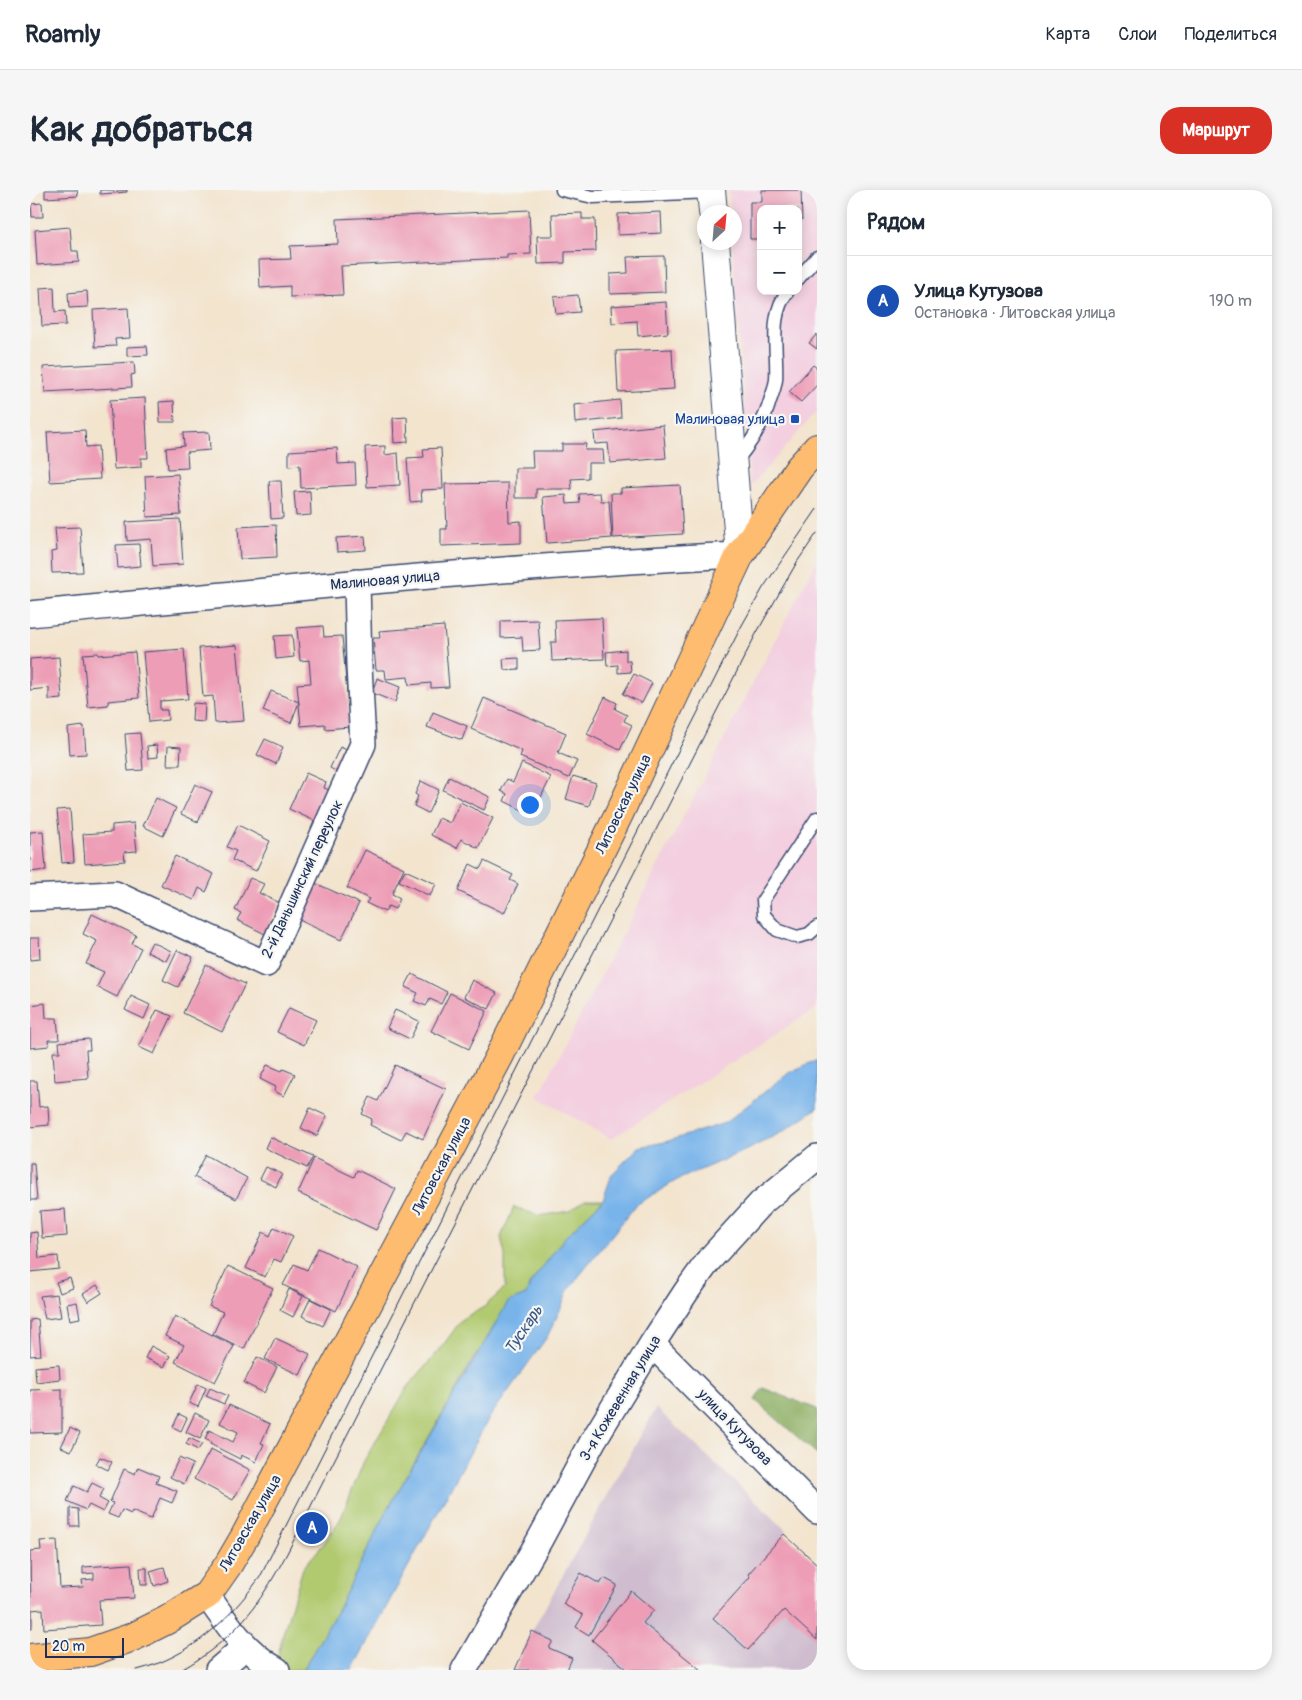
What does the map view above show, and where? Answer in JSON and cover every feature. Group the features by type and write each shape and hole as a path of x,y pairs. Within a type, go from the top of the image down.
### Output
{"main road":[{"name":"Литовская улица","path":"30,1658 90,1661 167,1620 207,1595 228,1565 499,1057 619,814 740,556 799,468 817,448"}],"street":[{"path":"716,250 740,556"},
{"name":"Малиновая улица","path":"30,614 357,582 638,560 740,556"},
{"name":"2-й Даньшинский переулок","path":"30,898 115,894 266,964 363,744 357,582"},
{"name":"3-я Кожевенная улица","path":"464,1670 534,1550 593,1441 652,1344 709,1260 760,1203 817,1157"},
{"name":"улица Кутузова","path":"652,1344 817,1511"},
{"path":"207,1595 232,1632 272,1667"},
{"path":"218,1670 246,1646"}],"lane":[{"path":"562,190 593,197 712,198"},
{"path":"802,274 817,257"},
{"path":"733,465 752,442 766,416 776,382 775,325 782,299 785,295"},
{"path":"817,818 763,900 764,915 777,930 797,938 809,934 817,927"}],"shaded area":[{"path":"729,190 817,190 817,411 750,487 733,250 742,250 742,205 730,205"},
{"path":"817,560 817,1008 611,1139 538,1097"},
{"path":"656,1408 787,1531 784,1534 817,1564 817,1670 515,1670 532,1631"}],"green space":[{"path":"585,1200 603,1200 565,1237 530,1284 526,1295 475,1356 389,1507 337,1611 303,1670 275,1670 282,1637 303,1568 326,1541 341,1518 364,1461 407,1388 441,1348 462,1319 484,1307 505,1288 505,1255 501,1237 514,1207 540,1216 569,1211"},
{"path":"763,1388 817,1409 817,1454 755,1400"}],"water":[{"name":"Тускарь","path":"817,1060 817,1108 784,1131 751,1148 677,1180 636,1205 568,1290 547,1337 489,1418 352,1670 303,1670 337,1611 389,1507 508,1302 526,1295 530,1284 565,1237 603,1200 612,1174 639,1147 665,1142 725,1123 790,1072"}],"building":[{"path":"45,190 77,190 78,196 45,198"},
{"path":"100,190 127,190 127,192 100,194"},
{"path":"762,190 801,190 802,205 757,205 757,239 750,239 750,202 762,202"},
{"path":"42,203 43,217 32,217 31,204"},
{"path":"529,210 531,254 507,255 507,258 341,266 343,295 290,297 290,286 260,288 259,260 291,259 290,246 338,244 337,219"},
{"path":"661,212 662,233 618,235 618,214"},
{"path":"582,213 582,219 595,219 596,251 565,252 565,263 538,264 537,236 553,236 552,214"},
{"path":"70,227 72,251 78,251 79,262 37,265 35,230"},
{"path":"664,256 665,292 610,294 610,274 628,273 627,257"},
{"path":"54,287 55,312 65,311 66,325 42,326 40,288"},
{"path":"87,291 88,307 69,308 68,293"},
{"path":"578,295 580,312 556,314 554,297"},
{"path":"666,302 668,333 638,336 637,321 612,323 611,306"},
{"path":"128,308 130,338 115,339 116,346 95,347 93,310"},
{"path":"817,334 817,349 809,343"},
{"path":"147,346 148,355 127,356 127,347"},
{"path":"672,349 674,389 618,392 616,351"},
{"path":"134,362 135,374 131,375 132,387 45,392 43,367"},
{"path":"813,365 817,368 817,385 801,402 789,392"},
{"path":"145,398 148,458 141,458 141,467 114,469 110,400"},
{"path":"620,400 621,418 575,423 574,405"},
{"path":"174,401 175,422 160,422 159,402"},
{"path":"407,417 408,442 394,443 393,418"},
{"path":"663,425 666,458 610,463 608,443 595,444 594,432"},
{"path":"85,430 86,447 98,446 100,479 50,482 47,432"},
{"path":"209,432 210,450 187,452 188,468 168,469 166,448 184,446 183,433"},
{"path":"562,444 586,444 585,450 603,450 604,463 588,463 588,478 571,479 572,489 536,489 536,498 515,498 515,468 533,468 532,451 562,451"},
{"path":"385,446 385,455 398,453 400,485 367,487 365,447"},
{"path":"337,448 338,464 355,463 356,485 301,488 300,465 289,466 289,451"},
{"path":"441,448 443,489 421,490 422,501 410,502 407,458 424,457 423,449"},
{"path":"178,474 181,515 147,517 145,476"},
{"path":"269,481 281,481 283,518 271,519"},
{"path":"508,483 509,522 521,521 521,543 441,546 441,529 447,529 445,484"},
{"path":"680,485 683,534 613,538 611,493 621,493 621,488"},
{"path":"310,491 311,515 296,516 294,492"},
{"path":"600,493 601,501 609,501 612,538 547,543 543,497 566,495 567,504 580,503 579,494"},
{"path":"180,519 183,564 153,566 151,539 127,541 126,522"},
{"path":"276,525 277,557 240,559 238,527"},
{"path":"80,527 83,572 52,573 51,552 57,551 55,528"},
{"path":"365,536 366,550 337,552 336,538"},
{"path":"139,544 141,566 118,568 116,545"},
{"path":"602,618 604,659 552,661 551,642 556,642 555,620"},
{"path":"538,620 540,650 523,651 522,637 501,638 501,621"},
{"path":"323,626 324,637 342,636 350,727 325,729 325,724 301,726 297,684 311,683 309,660 300,661 297,628"},
{"path":"444,626 449,687 431,688 431,683 409,685 408,677 386,679 385,670 376,670 373,638 380,638 379,631"},
{"path":"292,635 294,657 276,659 274,636"},
{"path":"237,645 244,721 215,723 213,696 203,697 199,648"},
{"path":"184,649 188,699 160,701 160,710 167,710 168,720 149,722 143,652"},
{"path":"626,650 626,661 630,661 631,672 618,673 618,665 607,666 606,652"},
{"path":"135,652 139,698 108,701 108,705 88,707 83,654 98,653 98,655"},
{"path":"59,657 62,699 49,700 49,688 30,690 30,659"},
{"path":"519,658 519,669 504,670 503,659"},
{"path":"634,674 652,683 642,703 623,694"},
{"path":"377,678 400,687 395,702 372,693"},
{"path":"271,691 299,702 291,723 263,711"},
{"path":"605,697 617,703 615,709 627,715 624,721 632,725 620,750 587,734"},
{"path":"484,698 566,733 558,753 577,761 569,778 520,757 522,751 471,729"},
{"path":"193,703 205,704 204,722 192,721"},
{"path":"433,712 467,726 462,740 427,727"},
{"path":"84,726 86,754 70,755 68,728"},
{"path":"140,733 143,770 128,771 125,734"},
{"path":"265,739 283,747 276,764 257,755"},
{"path":"157,745 158,757 148,758 147,746"},
{"path":"168,746 181,747 180,765 167,765"},
{"path":"340,747 354,753 343,775 330,768"},
{"path":"522,763 551,777 532,815 504,801 507,794 501,791 507,779 513,782"},
{"path":"306,773 326,782 324,788 334,792 319,823 289,809"},
{"path":"573,776 596,783 589,806 566,799"},
{"path":"449,777 490,797 484,810 443,790"},
{"path":"421,781 439,790 428,813 414,806 418,796 415,794"},
{"path":"195,784 212,792 198,822 181,814"},
{"path":"156,798 176,808 163,836 143,826"},
{"path":"460,802 493,818 478,848 461,839 457,848 431,835 439,818 450,823"},
{"path":"70,809 74,862 62,863 57,810"},
{"path":"134,823 137,851 124,852 125,861 85,864 83,834 112,832 112,825"},
{"path":"238,825 270,841 256,871 232,860 236,851 227,847"},
{"path":"43,831 46,870 30,872 30,832"},
{"path":"365,850 404,868 392,894 400,898 395,909 388,906 385,912 366,903 369,899 347,888"},
{"path":"175,856 214,874 206,892 199,888 194,900 161,885"},
{"path":"484,861 513,875 510,880 518,884 504,913 458,891 470,864 480,869"},
{"path":"405,870 436,884 430,896 399,881"},
{"path":"250,878 264,884 259,893 280,903 265,934 237,920 241,913 235,910"},
{"path":"315,883 359,903 341,940 297,919"},
{"path":"92,914 136,935 132,944 141,948 117,997 97,987 104,972 86,964 97,941 83,934"},
{"path":"30,938 39,938 40,959 30,960"},
{"path":"152,942 171,951 166,961 147,952"},
{"path":"177,950 193,957 178,987 163,980"},
{"path":"206,965 245,984 222,1032 183,1013"},
{"path":"412,974 447,992 441,1004 430,999 426,1006 414,1001 418,993 405,987"},
{"path":"472,980 497,993 489,1009 464,997"},
{"path":"450,993 487,1011 469,1049 431,1031"},
{"path":"131,996 150,1005 144,1019 125,1010"},
{"path":"45,1003 46,1018 57,1018 59,1040 48,1040 49,1046 30,1048 30,1005"},
{"path":"289,1008 316,1020 304,1045 277,1032"},
{"path":"157,1010 172,1016 154,1054 139,1047"},
{"path":"395,1010 419,1021 410,1039 387,1028"},
{"path":"89,1039 90,1050 86,1050 88,1078 55,1081 53,1052 60,1052 59,1042"},
{"path":"267,1065 295,1074 284,1096 274,1091 276,1087 260,1079"},
{"path":"395,1065 446,1089 423,1139 406,1131 401,1140 370,1125 372,1119 362,1114 370,1097 378,1101"},
{"path":"30,1081 37,1081 39,1107 48,1106 49,1125 30,1127"},
{"path":"310,1108 327,1116 317,1136 301,1128"},
{"path":"270,1137 313,1157 307,1168 265,1148"},
{"path":"206,1155 247,1178 236,1199 194,1177"},
{"path":"314,1158 354,1177 357,1170 396,1189 376,1230 298,1193"},
{"path":"30,1163 34,1163 37,1200 30,1200"},
{"path":"266,1167 282,1174 276,1187 260,1179"},
{"path":"65,1209 67,1236 42,1238 40,1211"},
{"path":"274,1227 293,1236 281,1262 274,1259 265,1277 246,1268 263,1232 270,1236"},
{"path":"37,1232 39,1258 58,1256 59,1269 30,1272 30,1233"},
{"path":"318,1248 357,1267 336,1311 283,1285 294,1264 307,1270"},
{"path":"228,1266 273,1288 244,1349 213,1334 223,1312 209,1306"},
{"path":"70,1278 73,1288 60,1293 56,1282"},
{"path":"97,1285 102,1293 88,1302 83,1294"},
{"path":"289,1289 303,1296 293,1317 280,1310"},
{"path":"57,1294 61,1317 45,1319 40,1296"},
{"path":"310,1299 331,1309 323,1326 302,1316"},
{"path":"77,1302 80,1318 70,1320 67,1304"},
{"path":"175,1316 234,1346 215,1382 175,1362 184,1345 165,1336"},
{"path":"38,1319 41,1355 30,1356 30,1320"},
{"path":"275,1338 310,1354 300,1375 265,1359"},
{"path":"151,1346 170,1356 164,1367 145,1358"},
{"path":"257,1357 277,1367 264,1393 244,1383"},
{"path":"59,1365 60,1379 36,1382 35,1367"},
{"path":"198,1384 206,1388 198,1407 189,1403"},
{"path":"210,1388 228,1396 224,1404 206,1396"},
{"path":"62,1389 62,1432 30,1433 30,1390"},
{"path":"229,1405 270,1424 261,1443 264,1444 256,1462 241,1455 240,1459 210,1444 211,1442 205,1439 209,1430 233,1442 238,1432 220,1423"},
{"path":"195,1413 209,1420 200,1439 186,1432"},
{"path":"179,1414 187,1418 181,1431 173,1427"},
{"path":"70,1428 80,1433 71,1451 61,1447"},
{"path":"189,1438 202,1444 198,1450 186,1444"},
{"path":"211,1449 250,1470 233,1500 194,1479"},
{"path":"100,1457 112,1462 108,1470 96,1464"},
{"path":"179,1458 193,1464 184,1484 170,1477"},
{"path":"138,1467 159,1476 156,1483 177,1491 172,1503 160,1498 151,1519 132,1511 131,1514 122,1510 118,1518 108,1514 113,1503 110,1502 124,1469 135,1474"},
{"path":"92,1483 104,1489 99,1498 108,1503 103,1512 89,1505 86,1510 67,1501 74,1486 87,1492"},
{"path":"70,1508 78,1509 79,1526 70,1526"},
{"path":"784,1534 817,1564 817,1640 784,1610 748,1650 713,1618 750,1577 748,1574"},
{"path":"57,1540 60,1588 83,1587 82,1580 94,1579 94,1573 83,1574 83,1567 131,1564 134,1598 99,1600 101,1625 44,1629 43,1609 31,1610 30,1551 41,1550 40,1541"},
{"path":"164,1567 168,1581 154,1586 150,1571"},
{"path":"140,1568 147,1568 147,1585 141,1585"},
{"path":"581,1573 600,1584 604,1578 617,1585 589,1635 576,1627 583,1615 563,1604"},
{"path":"631,1591 654,1610 643,1623 701,1670 628,1670 592,1640"},
{"path":"30,1611 32,1611 32,1629 30,1629"},
{"path":"532,1631 553,1641 549,1648 572,1658 567,1670 515,1670"}],"tram line":[{"path":"137,1670 174,1656 207,1635 235,1608 260,1577 741,627 763,588 817,509"},
{"path":"181,1670 201,1658 236,1628 261,1598 278,1569 756,634 797,562 817,533"}],"place":[{"name":"Малиновая улица","path":"795,419"},
{"name":"Улица Кутузова","path":"312,1528"}]}
